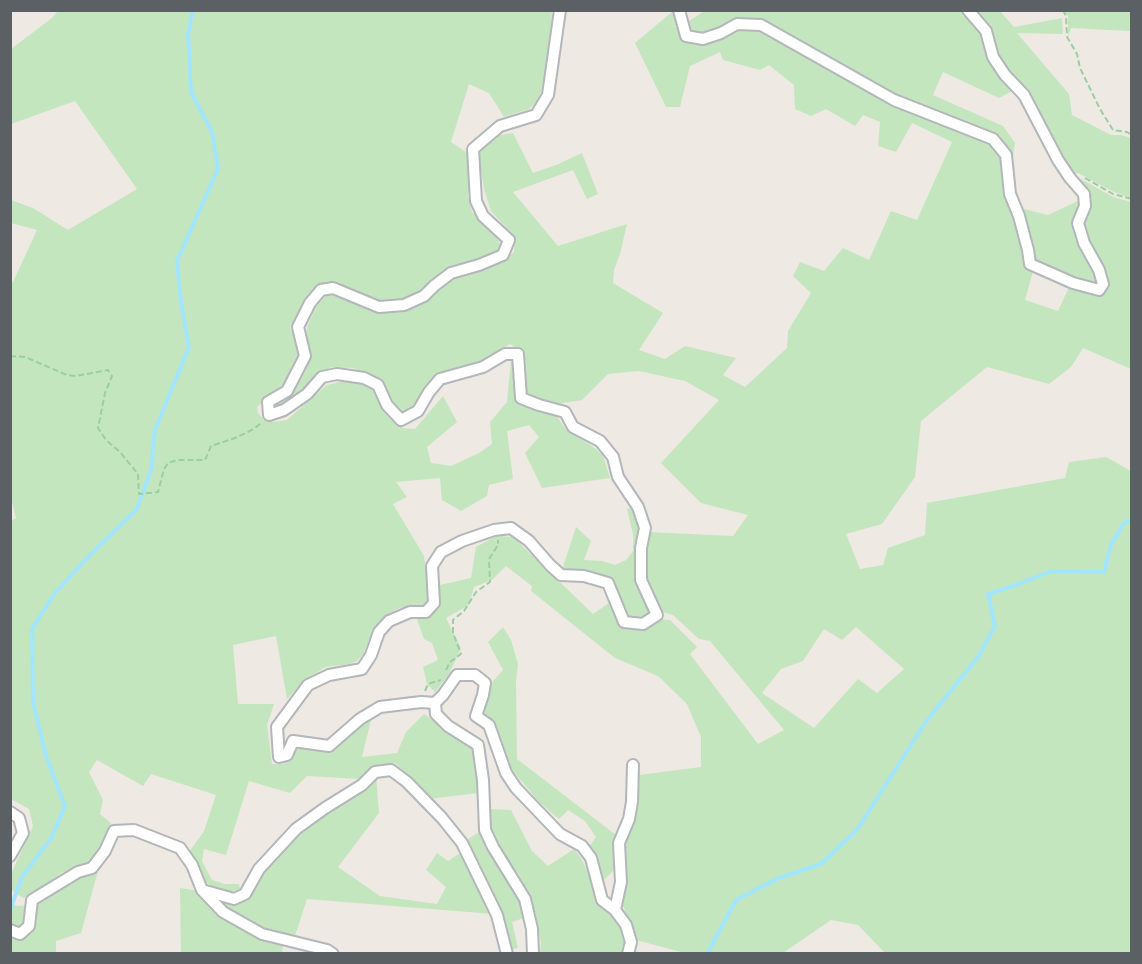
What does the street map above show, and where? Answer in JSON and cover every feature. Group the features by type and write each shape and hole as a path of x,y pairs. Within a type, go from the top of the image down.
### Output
{"street":[{"path":"560,10 548,95 536,115 500,126 473,149 476,201 483,216 499,228 509,240 503,255 451,273 424,297 404,305 379,307 333,288 321,290 310,303 298,327 305,356 287,391 268,402 270,414 284,410 307,394 322,377 337,374 364,378 378,385 387,405 401,420 418,411 429,392 441,379 483,367 505,354 518,354 521,398 565,412 573,427 600,441 613,457 618,477 638,507 645,528 641,548 641,580 657,615 643,624 624,622 609,583 584,576 561,575 529,541 511,528 462,541 441,552 432,566 434,603 426,612 410,612 389,621 379,632 371,655 362,669 328,675 309,685 277,728 279,757 287,755 293,741 329,746 360,719 380,707 421,702 435,703 457,675 475,675 485,683 476,716 489,725 506,773 516,788 560,834 582,846 591,858 602,900 615,910 626,925 631,942 628,954"},
{"path":"679,10 686,36 703,39 737,24 761,25 894,100 993,140 1006,155 1010,194 1019,216 1030,264 1073,283 1099,290 1103,284 1099,270 1084,243 1078,223 1085,206 1084,194 1058,160 1024,95 1005,75 993,57 986,31 968,10"},
{"path":"435,703 436,714 448,726 478,745 483,780 485,830 525,899 532,929 533,954"},
{"path":"615,910 621,882 619,843 629,819 633,765"},
{"path":"202,890 234,899 245,894 259,868 296,829 362,785 375,772 391,770 442,818 462,843 497,915 507,954"},
{"path":"10,812 19,818 24,832 10,856"},
{"path":"10,930 20,934 29,926 32,900 78,872 92,868 105,851 114,831 134,830 180,848 192,865 202,890 223,912 262,934 327,950 333,954"}],"path":[{"path":"1063,10 1066,16 1067,37 1077,54 1080,68 1100,109 1113,130 1127,132 1131,135"},
{"path":"1070,178 1078,175 1113,194 1131,199"},
{"path":"10,356 25,357 67,375 76,376 108,370 112,376 105,393 98,428 106,440 120,452 138,474 139,494 158,492 164,469 168,464 177,460 206,460 211,446 254,429 270,414"},
{"path":"446,671 450,662 461,654 453,633 453,620 464,610 476,592 490,582 489,559 498,545 497,538 489,532"},
{"path":"421,702 428,684 442,679"}],"green space":[{"path":"706,10 964,11 984,33 1012,91 999,98 943,72 933,95 1003,126 1015,143 1011,168 1006,151 894,96 762,21 734,20 723,28 702,35 690,32 689,21"},
{"path":"58,11 552,11 548,59 541,92 536,102 529,109 504,117 489,93 469,84 451,142 466,152 471,179 468,196 472,212 496,234 500,245 497,254 403,302 370,301 341,285 327,284 312,290 290,328 296,339 298,354 287,384 257,407 258,413 264,420 274,422 287,420 327,385 344,381 362,382 371,387 389,418 403,428 415,429 443,396 457,422 427,447 431,463 451,466 492,444 490,422 507,402 511,361 515,363 517,401 555,414 565,428 603,456 610,478 542,488 525,453 539,437 529,425 507,431 513,479 489,485 487,496 461,511 442,500 440,478 396,482 407,497 393,504 424,556 430,600 427,605 399,608 386,615 374,628 363,654 357,661 325,667 305,680 287,699 276,636 233,645 238,704 274,704 267,725 272,764 283,764 289,760 296,748 314,751 335,750 362,724 371,720 362,757 397,753 406,732 424,714 474,748 478,793 429,799 395,763 372,766 361,779 307,776 290,793 249,781 226,855 204,849 202,861 212,880 225,884 239,884 240,889 230,892 205,882 189,852 204,831 216,795 151,774 143,786 97,760 89,772 103,800 100,814 111,823 99,849 88,864 61,873 34,894 23,898 10,889 11,874 33,826 29,809 11,799 10,522 16,518 11,498 11,282 37,230 11,223 11,200 33,208 68,230 137,189 75,101 11,124 11,49"},
{"path":"673,11 679,18 686,37 739,27 761,29 992,144 1003,161 1025,250 1026,265 1033,271 1025,300 1058,311 1070,285 1099,295 1109,287 1108,277 1089,243 1082,222 1088,204 1075,180 1081,179 1113,197 1131,202 1131,369 1083,348 1071,367 1049,384 987,367 921,421 915,477 882,524 846,534 860,569 883,565 888,548 925,535 927,503 1065,478 1069,462 1106,457 1131,471 1131,953 885,953 858,925 831,920 783,953 685,953 636,940 622,903 624,845 635,815 639,775 701,767 701,737 687,704 658,676 615,658 531,591 532,586 506,566 492,580 474,587 469,605 446,618 461,648 449,674 435,692 427,684 423,667 438,660 432,643 424,639 417,619 432,615 439,602 440,585 471,578 476,547 496,536 513,537 593,614 609,603 619,624 642,630 661,619 670,620 697,647 690,654 758,744 784,730 710,641 699,639 673,615 659,611 643,577 647,532 733,536 748,515 701,503 661,463 719,400 685,381 639,371 608,374 582,400 552,405 524,395 521,351 510,344 486,359 437,374 413,410 401,414 390,404 383,386 370,375 353,368 331,367 320,374 308,388 280,405 271,407 294,391 305,372 311,355 305,337 308,325 316,307 327,294 379,311 439,287 453,278 503,261 514,252 514,236 491,211 484,189 478,151 495,136 513,133 533,173 582,153 598,194 587,199 573,170 513,192 558,246 627,224 614,270 613,283 663,313 639,350 665,359 685,346 736,358 723,375 745,387 787,348 788,331 811,293 793,276 800,262 824,271 843,248 869,260 891,211 917,220 952,142 912,123 896,152 878,146 880,122 863,115 855,126 826,109 811,116 795,109 794,85 769,65 760,70 723,60 720,52 690,66 680,107 666,107 635,43","holes":["856,627 904,669 877,693 858,679 814,728 762,693 781,669 803,661 824,629 842,640"]},
{"path":"969,11 1000,11 1014,27 1062,18 1063,34 1017,33 1069,94 1072,115 1111,135 1131,138 1131,198 1114,192 1078,173 1070,176"},
{"path":"1064,11 1131,11 1131,31 1071,28 1068,37 1068,16"},
{"path":"1080,200 1082,207 1076,223 1100,282 1097,286 1068,277 1032,261 1029,248 1024,209 1048,215"},
{"path":"635,507 640,527 645,598 651,616 642,621 626,618 609,579 562,570 576,527 591,541 584,560 602,561 615,565 626,560 633,551 633,534 627,509"},
{"path":"503,627 511,640 518,664 516,682 517,759 616,835 614,870 602,882 589,847 596,837 585,821 568,810 559,819 539,802 509,766 496,725 481,714 493,681 503,670 488,642"},
{"path":"376,775 379,813 338,867 380,896 437,904 446,887 426,870 437,853 448,861 462,852 493,914 307,899 294,939 262,929 224,908 210,896 234,903 298,831"},
{"path":"491,809 511,810 532,851 548,866 574,849 591,879 598,904 612,917 622,931 626,948 642,953 540,953 541,942 531,895 488,829"},
{"path":"481,831 522,902 524,918 512,922 518,948 508,950 465,841"},
{"path":"98,871 81,933 56,941 56,953 11,953 10,902 17,906 32,905 67,880"},
{"path":"180,888 199,891 261,937 283,945 282,953 181,953"}],"waterway":[{"path":"10,910 22,877 52,837 65,806 46,756 33,702 32,629 55,593 137,509 151,470 155,430 189,347 177,261 218,169 212,132 191,92 188,34 193,10"},
{"path":"707,954 736,900 779,878 821,864 857,830 925,723 978,657 995,626 988,594 1052,571 1104,572 1111,545 1124,523 1132,520"}]}
